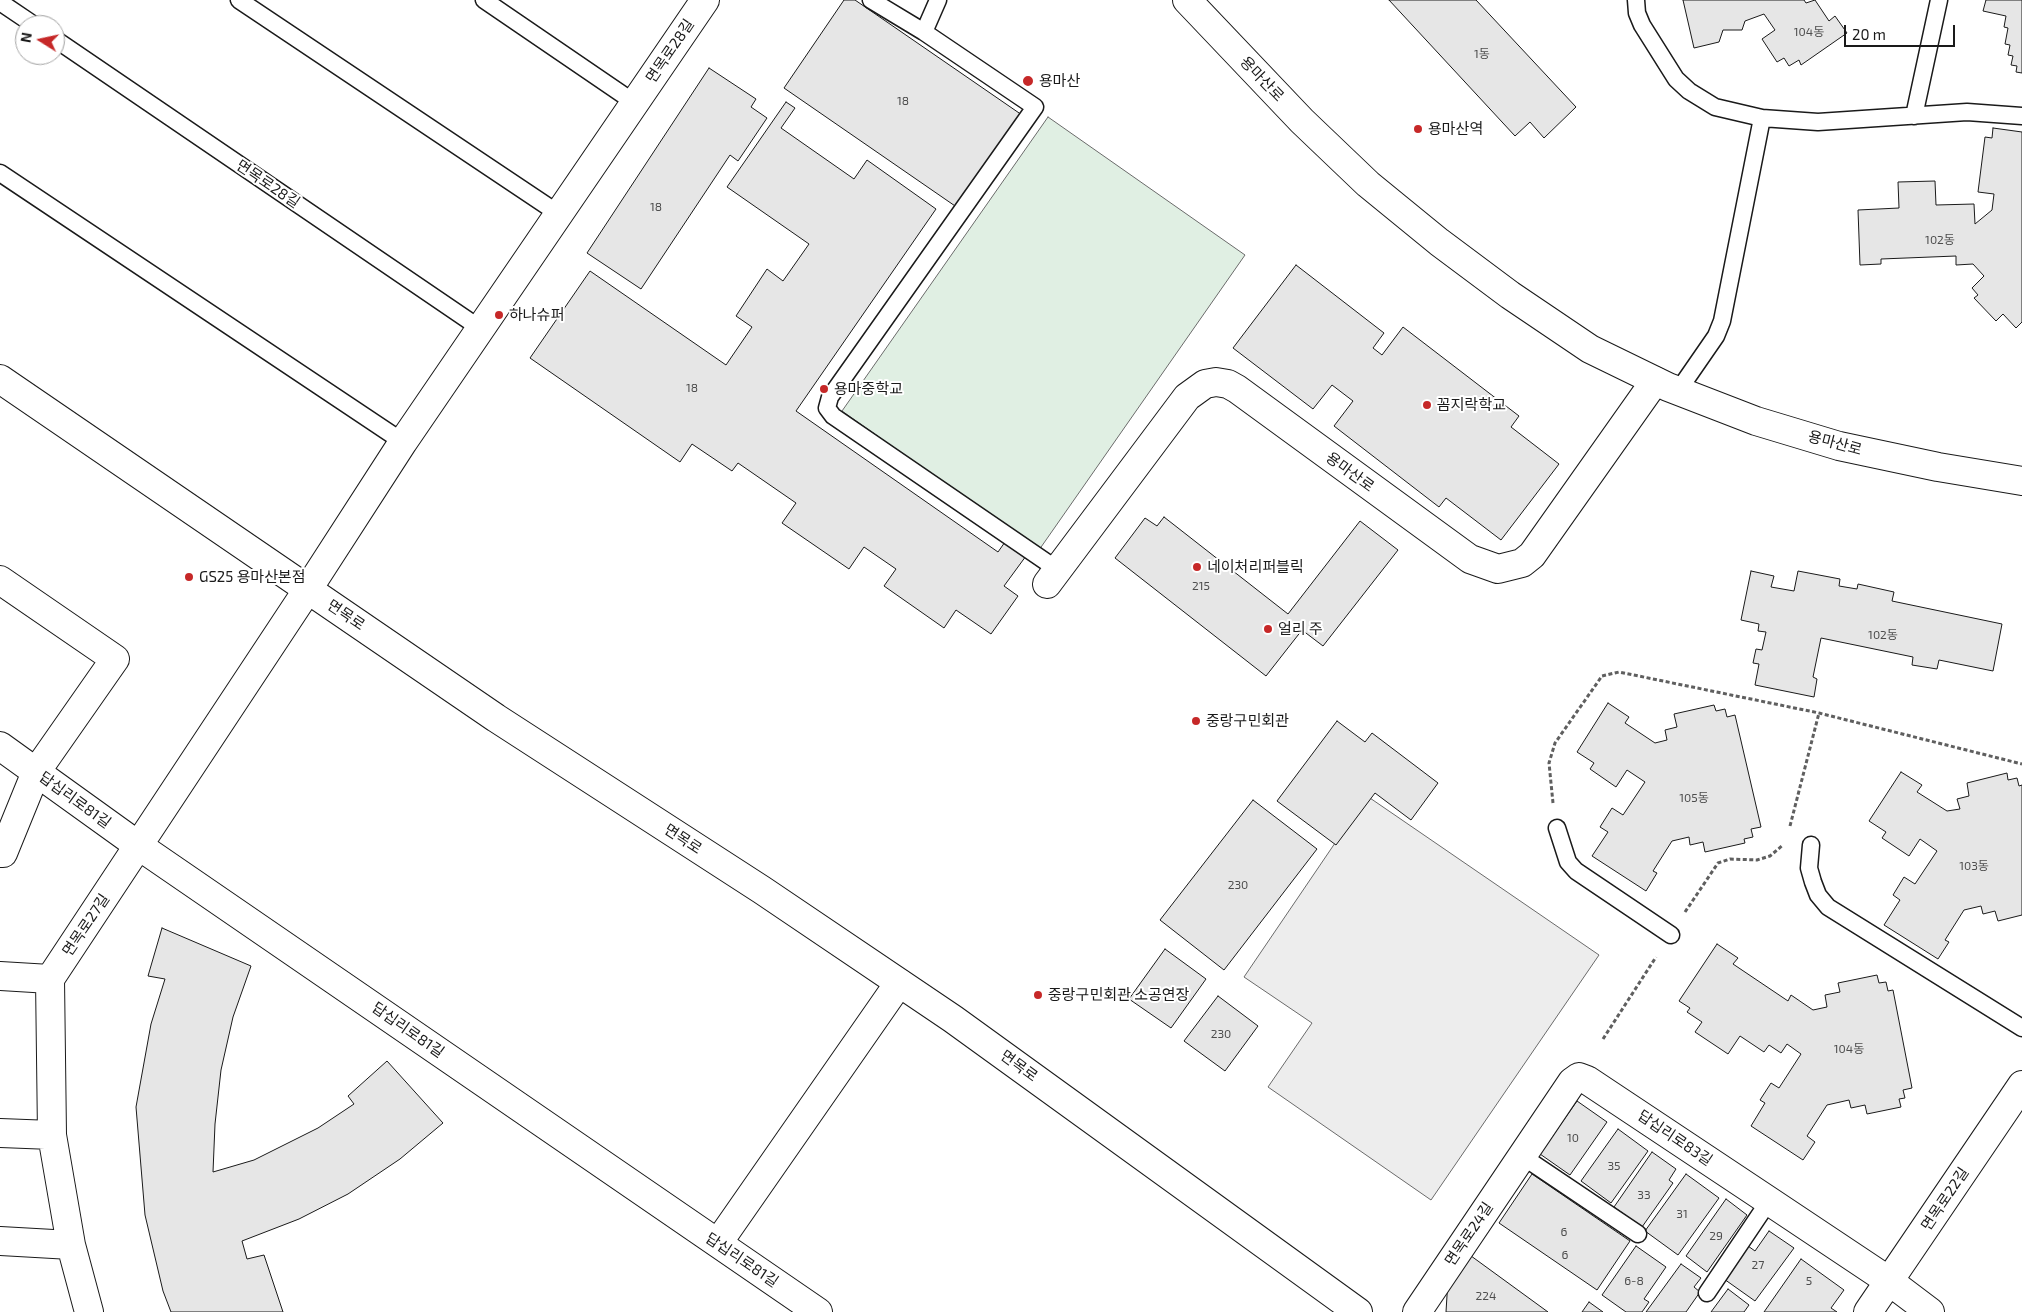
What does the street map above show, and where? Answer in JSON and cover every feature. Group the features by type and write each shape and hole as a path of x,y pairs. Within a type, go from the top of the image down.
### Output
{"street":[{"name":"면목로28길","path":"308,589 403,442 705,0"},
{"name":"용마산로","path":"1189,1 1302,121 1368,184 1439,242 1510,295 1590,349 1666,386 1756,421 1839,446 1938,467 2022,480"},
{"name":"면목로","path":"0,379 496,718 762,890 953,1018 1358,1312"},
{"name":"용마산로","path":"1052,577 1187,397 1205,384 1216,382 1228,384 1237,389 1470,558 1498,569 1522,563 1532,554 1666,386"},
{"path":"0,580 116,659 36,772 3,853 0,853"},
{"name":"면목로27길","path":"50,979 308,589"},
{"name":"답십리로81길","path":"0,746 139,846 818,1312"},
{"path":"0,976 50,979 52,1135 71,1245 89,1312"},
{"path":"718,1244 899,983"},
{"name":"면목로24길","path":"1417,1312 1572,1082 1580,1078"},
{"name":"답십리로83길","path":"1580,1078 1587,1080 1889,1281 1930,1312"},
{"name":"면목로22길","path":"1868,1312 2022,1085"},
{"path":"0,1133 52,1135"},
{"path":"0,1241 71,1245"}],"lane":[{"path":"239,0 559,214"},
{"path":"484,0 635,102"},
{"path":"871,0 924,32 1036,107 836,389 827,408 833,416 1052,577"},
{"path":"924,32 938,0"},
{"path":"1636,0 1637,13 1642,25 1676,79 1689,91 1715,107 1762,118 1818,122 1967,112 2022,116"},
{"path":"1914,116 1939,0"},
{"path":"0,2 19,15"},
{"name":"면목로28길","path":"65,46 481,329"},
{"path":"1666,386 1716,336 1722,321 1762,118"},
{"path":"0,173 403,442"},
{"path":"1558,828 1568,862 1576,871 1670,935"},
{"path":"1811,844 1809,868 1818,895 1828,906 2022,1028"},
{"path":"1522,1156 1638,1234"},
{"path":"1707,1293 1769,1201"}],"path":[{"path":"1558,828 1549,778 1549,763 1555,743 1594,685 1602,676 1609,673 1619,672 1819,713 2022,764"},
{"path":"1789,832 1819,713"},
{"path":"1603,1039 1718,863 1730,859 1757,860 1779,850 1786,842"}],"green space":[{"path":"1048,117 1245,255 1039,550 842,411"}],"shaded area":[{"path":"1367,796 1599,955 1431,1200 1268,1087 1312,1023 1244,977"}],"building":[{"path":"844,0 855,0 1022,115 958,208 784,88"},
{"path":"1389,0 1476,0 1576,107 1544,138 1530,122 1515,136"},
{"path":"1683,0 1804,0 1806,3 1815,0 1829,21 1835,16 1847,33 1801,65 1799,60 1789,66 1784,58 1777,62 1762,39 1775,30 1764,14 1745,21 1742,30 1723,30 1719,42 1694,48"},
{"path":"1986,0 2022,0 2022,73 2016,72 2017,66 2011,65 2013,56 2008,55 2010,45 2005,44 2008,28 2004,27 2006,16 1983,11"},
{"path":"709,68 756,99 751,107 767,118 738,161 730,155 641,289 587,253"},
{"path":"786,102 795,108 781,128 854,179 867,160 936,209 796,411 998,552 1005,542 1026,556 1004,586 1018,596 991,634 956,610 944,628 884,586 896,569 864,547 849,569 782,523 796,503 738,463 732,471 692,444 680,462 530,358 590,271 726,365 752,327 736,316 767,269 783,281 809,244 727,187"},
{"path":"1993,128 2022,132 2022,322 2016,328 2003,314 1996,321 1974,298 1978,295 1972,288 1984,276 1973,264 1956,265 1956,256 1881,259 1881,264 1860,265 1858,210 1899,208 1898,182 1935,181 1936,205 1974,204 1975,224 1992,210 1994,194 1978,192 1985,137 1992,138"},
{"name":"꼼지락학교","path":"1296,265 1384,333 1373,348 1382,355 1403,327 1519,416 1511,427 1559,464 1501,540 1446,498 1439,507 1334,426 1353,401 1332,385 1313,409 1233,348"},
{"path":"1164,517 1288,614 1360,521 1398,550 1323,646 1302,630 1266,676 1115,558 1145,518 1157,526"},
{"path":"1751,571 1774,576 1771,587 1794,591 1798,571 1840,579 1839,586 1857,589 1858,584 1894,592 1892,601 2002,624 1993,671 1939,660 1937,669 1912,665 1913,657 1821,638 1813,677 1817,679 1814,697 1755,685 1759,664 1753,663 1756,649 1762,650 1766,632 1758,631 1759,624 1741,620"},
{"path":"1608,703 1629,717 1625,723 1655,743 1667,740 1665,730 1677,727 1674,714 1714,705 1716,711 1725,709 1727,717 1735,715 1761,827 1751,829 1753,837 1744,839 1745,843 1705,852 1703,842 1690,845 1689,837 1672,841 1653,871 1657,873 1646,891 1592,856 1608,832 1600,827 1612,808 1623,815 1645,782 1627,770 1616,787 1590,769 1594,763 1577,752"},
{"path":"1337,721 1365,742 1372,733 1438,783 1411,820 1375,793 1336,845 1277,801"},
{"path":"1901,772 1922,785 1917,792 1947,811 1960,809 1957,799 1969,796 1967,783 2007,773 2008,780 2017,778 2019,786 2022,785 2022,915 1998,921 1995,911 1983,914 1981,906 1964,910 1945,940 1949,942 1938,959 1884,925 1900,900 1893,895 1904,877 1915,884 1937,851 1920,839 1909,856 1882,838 1886,832 1869,821"},
{"path":"1253,800 1317,849 1224,970 1160,920"},
{"path":"162,928 251,966 233,1017 221,1070 215,1124 213,1172 254,1160 318,1128 354,1104 348,1096 387,1061 443,1123 400,1159 348,1194 299,1219 242,1241 247,1259 264,1255 283,1312 171,1312 163,1291 145,1215 136,1107 151,1024 165,979 148,976"},
{"path":"1717,944 1738,958 1733,964 1788,1001 1791,995 1813,1010 1827,1007 1825,995 1840,992 1838,983 1877,975 1879,983 1886,982 1888,991 1893,990 1912,1088 1903,1090 1905,1098 1899,1099 1901,1107 1867,1114 1865,1105 1851,1108 1849,1100 1827,1105 1807,1136 1815,1142 1803,1160 1751,1126 1765,1103 1760,1100 1771,1083 1779,1088 1801,1054 1787,1044 1781,1053 1769,1045 1764,1052 1740,1036 1728,1054 1695,1032 1702,1022 1687,1012 1690,1008 1679,1001"},
{"path":"1165,949 1206,979 1171,1028 1129,999"},
{"path":"1218,996 1258,1026 1225,1071 1184,1041"},
{"path":"1577,1101 1607,1122 1570,1175 1540,1154"},
{"path":"1618,1129 1648,1151 1611,1203 1581,1181"},
{"path":"1652,1152 1676,1169 1669,1180 1673,1183 1642,1227 1614,1207"},
{"path":"1532,1174 1630,1241 1597,1290 1499,1223"},
{"path":"1686,1174 1719,1198 1678,1255 1645,1231"},
{"path":"1726,1199 1747,1215 1707,1272 1686,1256"},
{"path":"1769,1231 1794,1248 1755,1301 1724,1279 1748,1246 1755,1251"},
{"path":"1636,1246 1666,1267 1644,1299 1649,1302 1642,1312 1626,1312 1602,1295"},
{"path":"1467,1253 1548,1312 1446,1312 1448,1279"},
{"path":"1801,1259 1844,1290 1831,1308 1837,1312 1764,1312"},
{"path":"1681,1264 1701,1278 1694,1287 1700,1292 1686,1312 1646,1312"},
{"path":"1728,1289 1749,1305 1744,1312 1711,1312"},
{"path":"1589,1302 1603,1312 1582,1312"}],"place":[{"name":"용마산","path":"1028,81"},
{"name":"용마산역","path":"1418,129"},
{"name":"하나슈퍼","path":"499,315"},
{"name":"용마중학교","path":"824,389"},
{"name":"꼼지락학교","path":"1427,405"},
{"name":"네이처리퍼블릭","path":"1197,567"},
{"name":"GS25 용마산본점","path":"189,577"},
{"name":"얼리 주","path":"1268,629"},
{"name":"중랑구민회관","path":"1196,721"},
{"name":"중랑구민회관 소공연장","path":"1038,995"}]}
